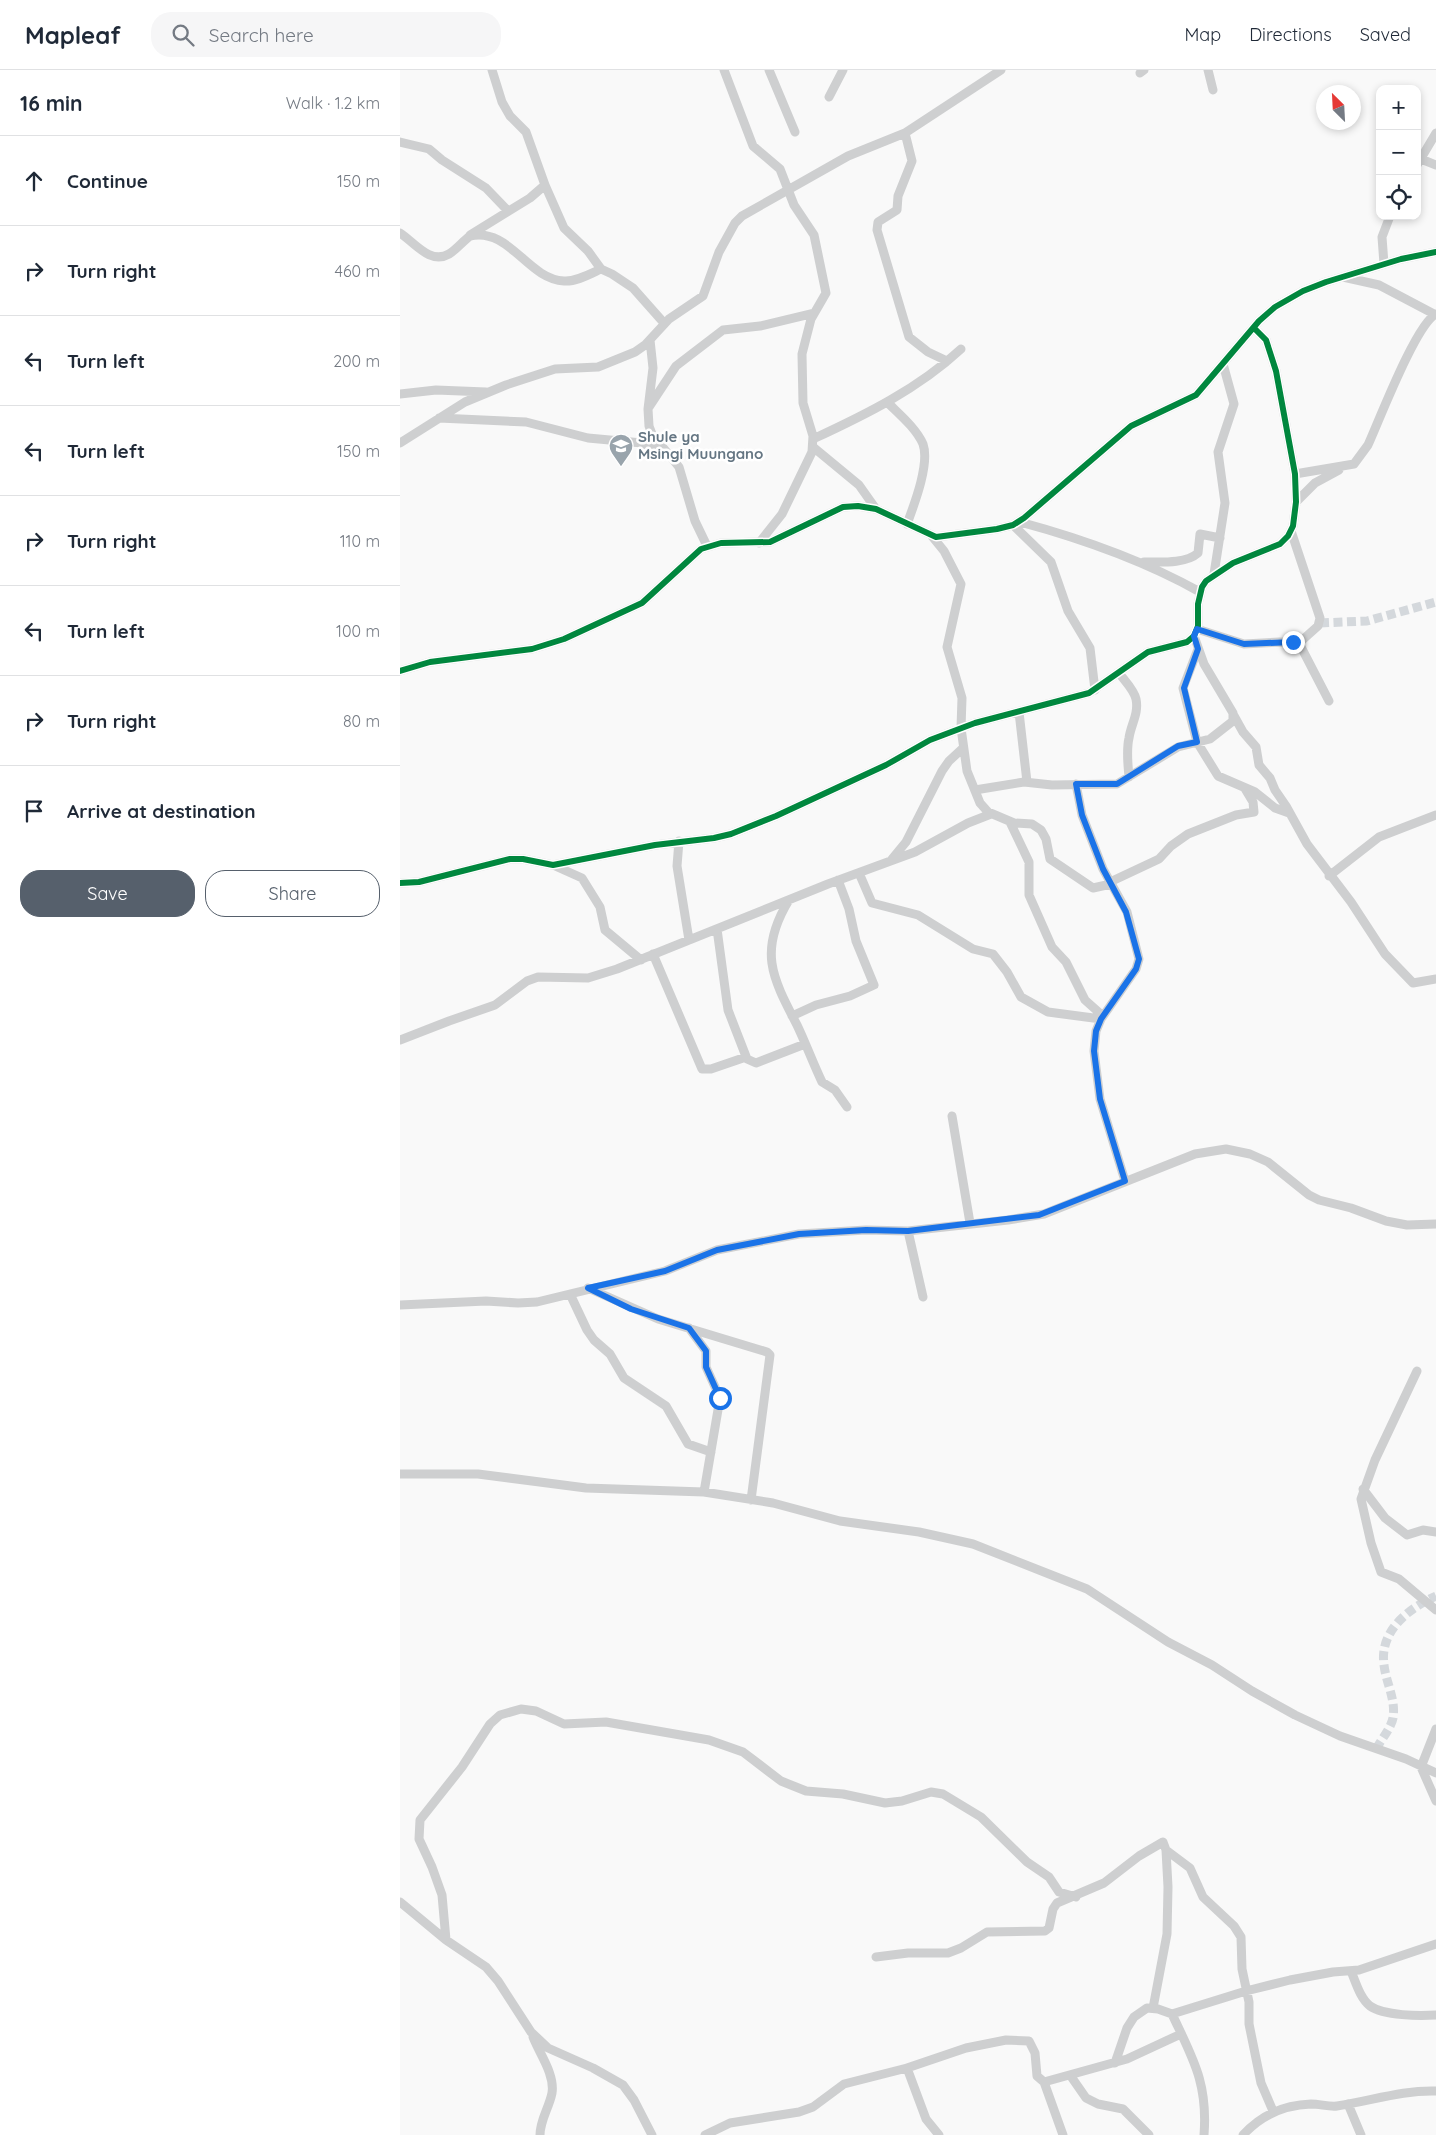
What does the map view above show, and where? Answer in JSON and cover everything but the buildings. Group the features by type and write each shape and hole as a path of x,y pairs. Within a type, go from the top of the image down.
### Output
{"street":[{"path":"492,70 502,102 510,116 526,132 545,185 564,228 588,251 601,269 633,288 664,323"},
{"path":"724,70 754,146 780,169 786,189 816,239 826,293 825,298 814,313 802,354 804,403 813,443 859,485 876,509"},
{"path":"770,70 795,132"},
{"path":"829,97 843,70"},
{"path":"400,443 438,418 488,392 546,371 564,368 598,367 631,355 650,340 664,323 703,296 712,278 717,255 735,223 744,215 786,189 864,148 905,133 1001,70"},
{"path":"1208,70 1213,90"},
{"path":"905,133 912,161 898,196 897,210 878,222 877,230 909,337 933,354 947,361"},
{"path":"1421,159 1436,133"},
{"path":"400,142 429,149 442,160 486,188 508,211"},
{"path":"1421,162 1436,165"},
{"path":"400,233 423,252 437,257 448,254 470,236 545,185"},
{"path":"1384,264 1382,237 1388,220"},
{"path":"470,236 495,237 519,257 553,279 567,281 601,269"},
{"path":"1017,523 1131,426 1196,395 1268,312 1293,296 1342,276 1436,252"},
{"path":"1342,276 1384,287 1436,315"},
{"path":"648,409 676,366 723,330 735,327 754,328 814,313"},
{"path":"1296,502 1315,483 1358,462 1368,446 1417,339 1429,319 1436,315"},
{"path":"1254,328 1266,340 1272,354 1295,474 1296,502 1291,531 1285,540 1274,547 1233,563 1214,574 1206,582 1200,592 1195,633 1198,649 1204,664 1237,718 1242,730 1256,747 1259,764 1270,778 1289,813 1329,876 1351,902 1385,954 1408,980 1416,984 1436,979"},
{"path":"650,340 653,368 648,409 649,426 652,434 679,467 695,521 707,546"},
{"path":"759,544 782,514 813,443 915,386 960,349"},
{"path":"1214,574 1225,503 1218,452 1234,404 1223,364"},
{"path":"400,394 436,390 488,392"},
{"path":"888,402 909,424 924,447 921,480 907,524"},
{"path":"438,418 526,422 588,438 642,443 670,456"},
{"path":"1295,474 1348,466"},
{"path":"400,671 430,662 532,649 573,635 642,603 656,592 692,556 707,546 730,543 759,544 770,542 843,506 858,506 876,509 930,535 944,551 961,584 947,647 962,698 961,728 964,762 980,804 991,814 1010,822 1032,824 1038,827 1044,833 1050,859 1093,888 1110,883 1149,866 1188,834 1236,815 1254,812 1253,802 1244,787"},
{"path":"1017,523 1051,562 1068,611 1076,622 1091,652 1095,690"},
{"path":"930,535 959,535 1017,523 1062,533 1142,562 1200,592"},
{"path":"1195,633 1244,644 1300,643 1318,626 1320,618 1291,531"},
{"path":"1142,562 1169,562 1193,557 1198,553 1200,534 1220,538"},
{"path":"553,865 679,841 714,838 750,828 886,765 930,740 961,728 1095,690 1134,660 1148,652 1160,647 1185,643 1195,633"},
{"path":"1300,643 1329,701"},
{"path":"1198,649 1184,688 1197,742 1216,775 1244,787 1275,808 1289,813"},
{"path":"1119,673 1134,694 1136,705 1136,717 1127,748 1129,777"},
{"path":"1019,712 1028,782"},
{"path":"974,790 1028,782 1110,785 1129,777 1178,746 1197,742 1217,734 1233,721 1233,713"},
{"path":"888,863 906,842 949,760 962,749"},
{"path":"1076,784 1082,815 1110,883 1126,912 1139,962 1102,1018 1096,1031 1094,1051 1096,1073 1109,1132 1125,1181"},
{"path":"400,1040 449,1020 495,1005 527,981 538,977 588,978 641,960 838,880 888,863 928,846 968,823 991,814"},
{"path":"1329,876 1379,837 1436,815"},
{"path":"1010,822 1028,862 1030,895 1052,947 1066,962 1085,1000 1102,1018"},
{"path":"679,841 677,866 690,940"},
{"path":"400,883 419,882 510,859 523,859 553,865 582,878 600,907 605,930 641,960"},
{"path":"859,873 872,903 918,915 973,949 993,954 1007,972 1023,999 1052,1014 1102,1018"},
{"path":"792,1016 816,1005 850,996 874,985 856,941 849,909 838,880"},
{"path":"789,900 776,924 770,949 782,999 824,1084 835,1090 847,1107"},
{"path":"717,929 728,1010 746,1058 754,1063 805,1044"},
{"path":"654,954 702,1069 711,1069 746,1058"},
{"path":"952,1116 970,1223"},
{"path":"400,1305 486,1301 518,1303 570,1294 588,1288 665,1271 717,1250 799,1234 866,1230 908,1231 970,1223 1014,1220 1044,1214 1195,1154 1211,1150 1235,1150 1268,1162 1314,1198 1351,1208 1386,1221 1407,1225 1436,1224"},
{"path":"908,1231 923,1297"},
{"path":"588,1288 631,1309 767,1352 770,1355 751,1500"},
{"path":"570,1294 587,1330 594,1340 610,1354 624,1378 666,1406 688,1444 711,1452"},
{"path":"689,1328 706,1351 706,1367 720,1398 704,1492"},
{"path":"1417,1371 1363,1488 1361,1505 1380,1572 1399,1579 1436,1610"},
{"path":"400,1474 478,1474 586,1488 704,1492 773,1503 840,1521 919,1532 991,1549 1097,1594 1168,1642 1212,1665 1252,1691 1295,1715 1340,1736 1436,1773"},
{"path":"1363,1488 1385,1518 1406,1534 1423,1530 1436,1532"},
{"path":"446,1940 442,1895 419,1839 420,1820 462,1767 490,1724 500,1715 521,1709 536,1710 564,1724 606,1722 709,1740 743,1752 782,1781 806,1791 843,1794 885,1802 902,1801 931,1792 943,1794 981,1817 1027,1862 1049,1877 1059,1892 1076,1897"},
{"path":"1435,1734 1421,1767 1436,1801"},
{"path":"876,1957 908,1953 948,1953 961,1948 987,1932 1045,1931 1049,1928 1056,1904 1076,1897 1104,1883 1153,1846 1163,1842 1166,1850 1168,1887 1166,1942 1153,2008"},
{"path":"1166,1850 1190,1868 1203,1897 1238,1930 1242,1943 1242,1969 1249,2002 1249,2024 1261,2082 1273,2112"},
{"path":"400,1902 446,1940 486,1967 506,1993 531,2032 549,2074 552,2087 541,2122 540,2135"},
{"path":"1115,2063 1121,2042 1134,2017 1144,2010 1153,2008 1172,2014 1246,1991 1333,1972 1351,1971 1378,1965 1436,1944"},
{"path":"1351,1971 1361,1994 1371,2006 1413,2016 1436,2015"},
{"path":"1172,2014 1190,2050 1202,2086 1206,2110 1204,2135"},
{"path":"531,2032 548,2048 593,2068 623,2085 634,2100 652,2135"},
{"path":"1044,2082 1115,2063 1148,2051 1181,2034"},
{"path":"705,2135 730,2123 799,2112 813,2107 838,2087 907,2068 966,2048 1006,2040 1026,2040 1034,2047 1037,2076 1044,2082 1063,2135"},
{"path":"907,2068 926,2119 939,2135"},
{"path":"1070,2075 1086,2098 1098,2104 1123,2109 1149,2135"},
{"path":"1243,2135 1252,2124 1273,2112 1289,2106 1311,2104 1335,2106 1403,2092 1436,2091"},
{"path":"1348,2104 1361,2135"}],"tunnel":[{"path":"1320,623 1367,621 1436,602"},
{"path":"1376,1749 1392,1722 1394,1711 1384,1665 1386,1642 1391,1631 1406,1614 1436,1596"}],"cycle path":[{"path":"400,671 430,662 532,649 564,639 642,603 701,549 721,543 770,542 843,507 858,506 876,509 936,537 1013,525 1024,518 1131,426 1196,395 1259,321 1275,307 1303,291 1326,282 1401,259 1436,252"},
{"path":"400,883 419,882 510,859 523,859 553,865 655,845 714,838 731,834 776,816 886,765 930,740 975,723 1089,693 1148,652 1187,642 1194,636 1198,626 1198,604 1202,587 1206,581 1233,563 1280,544 1288,536 1293,526 1296,502 1295,474 1276,371 1266,340 1254,328"}],"place":[{"name":"Shule ya Msingi Muungano","path":"621,467"}],"route":[{"path":"720,1398 706,1367 706,1351 689,1328 631,1309 588,1288 665,1271 717,1250 799,1234 866,1230 908,1231 1020,1219 1044,1214 1125,1181 1100,1099 1094,1051 1096,1031 1101,1019 1136,969 1139,955 1123,904 1108,880 1082,815 1076,784 1117,784 1178,746 1197,742 1194,736 1184,688 1196,659 1198,649 1194,636 1197,629 1236,643 1293,642"}]}
